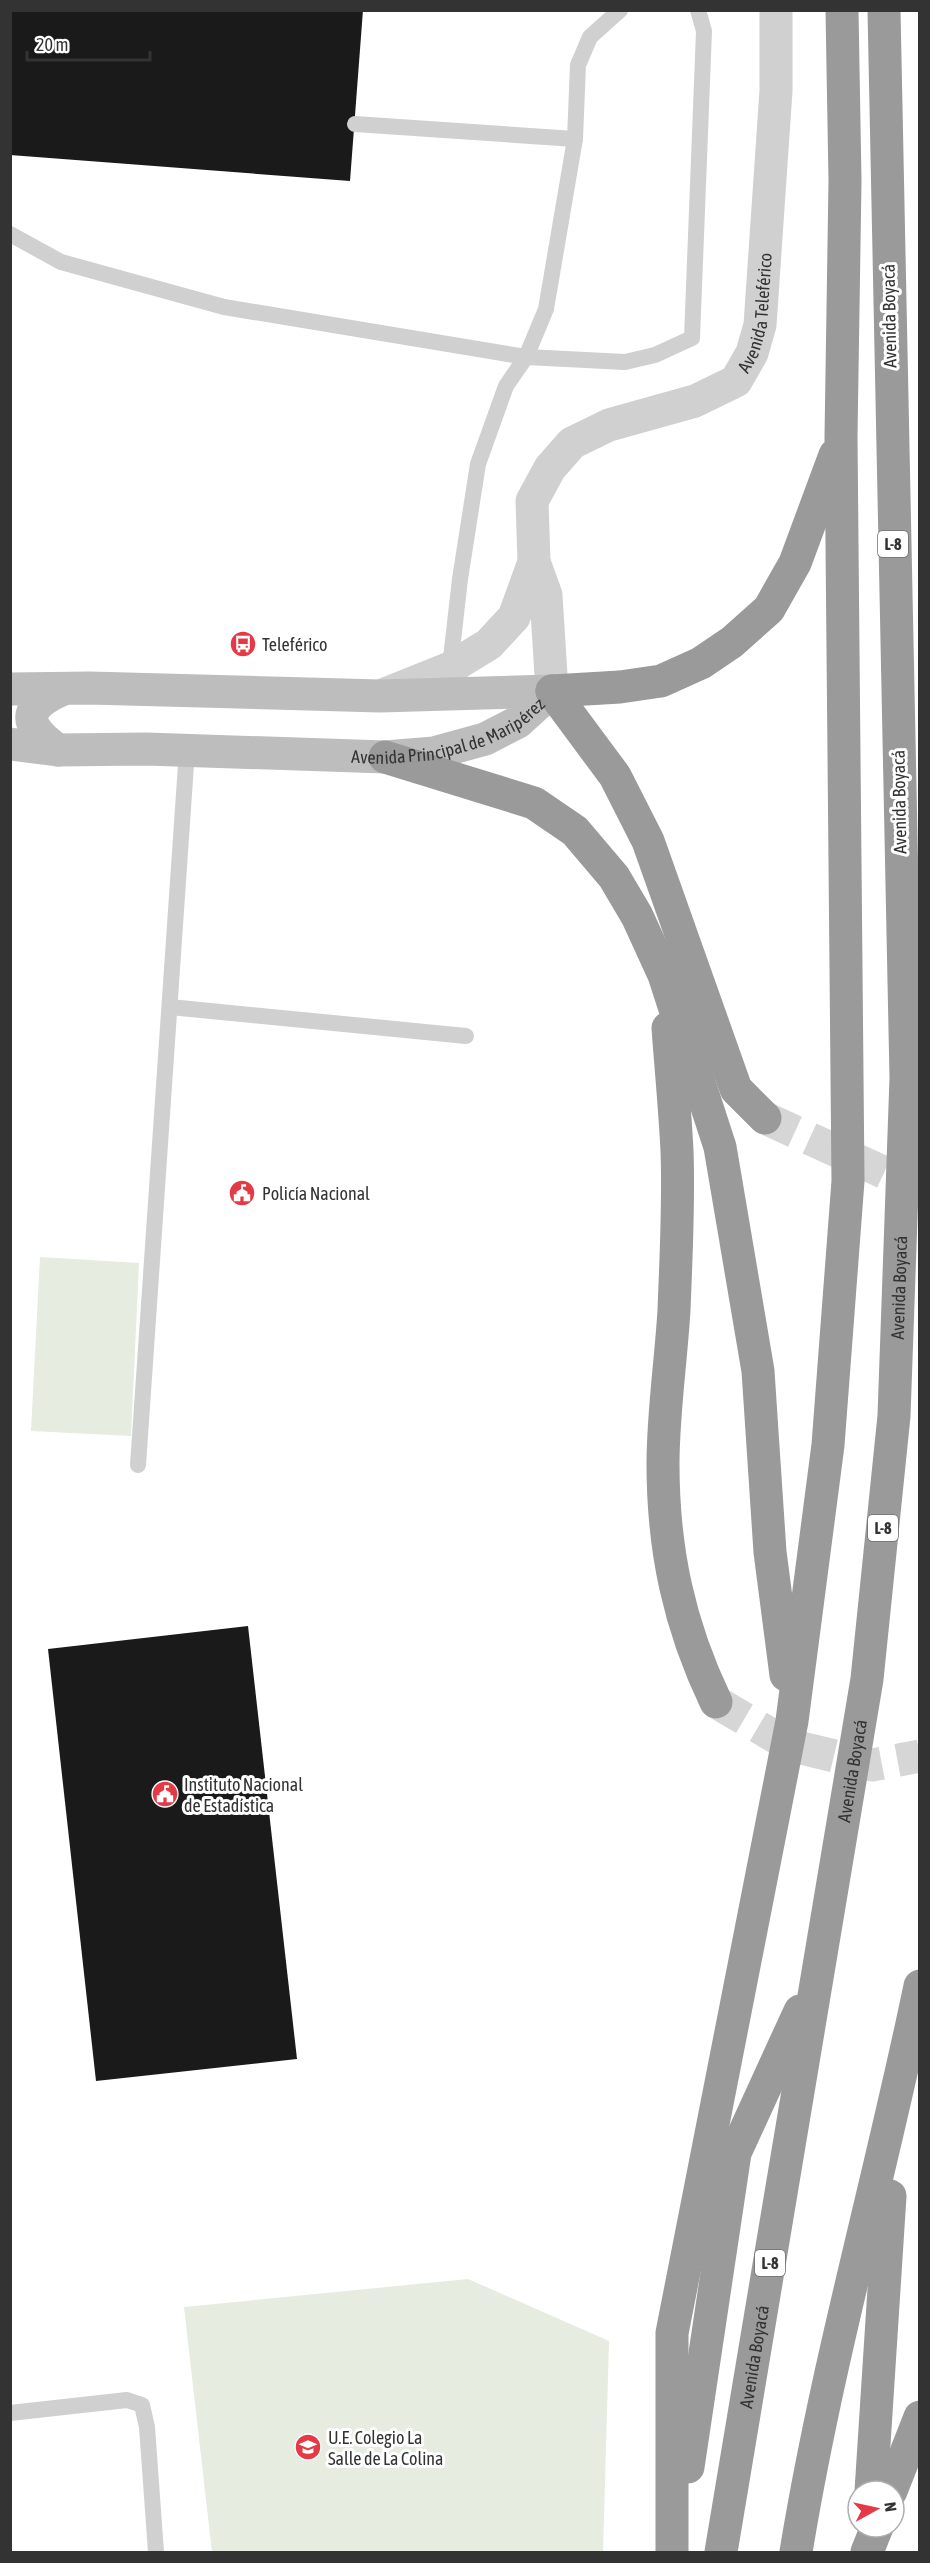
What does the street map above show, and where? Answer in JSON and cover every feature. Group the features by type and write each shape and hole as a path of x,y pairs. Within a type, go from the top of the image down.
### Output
{"highway":[{"path":"674,2553 672,2333 792,1721 828,1445 848,1181 841,437 845,181 842,10"},
{"name":"Avenida Boyacá","path":"722,2553 867,1679 894,1416 906,1090 884,10"},
{"path":"552,691 620,687 661,681 701,663 732,642 769,609 795,563 841,437"},
{"path":"552,691 615,776 648,840 736,1089 765,1118"},
{"path":"385,757 534,803 575,831 614,877 637,916 664,975 720,1147 758,1371 770,1552 792,1721"},
{"path":"664,975 677,1152 674,1310 663,1463 666,1530 683,1621 699,1667 716,1702"},
{"path":"674,2553 735,2153 818,1974"},
{"path":"796,2553 810,2468 920,1986"},
{"path":"872,2479 884,2269 901,2077"},
{"path":"896,2479 920,2417"}],"street":[{"name":"Avenida Teleférico","path":"552,691 546,595 534,562 532,501 550,468 572,443 609,425 695,402 736,381 752,353 760,325 774,21"},
{"name":"Avenida Teleférico","path":"380,696 450,669 489,644 514,617 534,562"},
{"name":"Avenida Principal de Maripérez","path":"10,689 380,696 552,691"},
{"path":"58,750 37,732 32,720 32,711 42,699 61,690"},
{"name":"Avenida Principal de Maripérez","path":"10,744 58,750 187,750 385,757 434,753 485,739 518,722 552,691"}],"lane":[{"path":"450,669 460,579 478,464 506,386 526,357 546,309 576,139 578,65 590,37 620,10"},
{"path":"10,234 62,262 224,308 526,357 625,362 655,355 692,338 704,31 698,10"},
{"path":"355,124 576,139"},
{"path":"138,1465 187,750"},
{"path":"170,1007 466,1036"},
{"path":"10,2413 127,2400 142,2405 147,2427 156,2553"}],"shaded area":[{"path":"40,1257 139,1263 131,1436 31,1431"},
{"name":"U.E. Colegio La Salle de La Colina","path":"468,2279 609,2341 603,2552 212,2552 184,2307"}],"building":[{"path":"10,10 363,10 350,181 10,155"},
{"name":"Instituto Nacional de Estadística","path":"248,1626 297,2059 96,2081 48,1649"}],"tunnel":[{"path":"765,1118 920,1189"},
{"path":"716,1702 789,1745 872,1765 920,1756"}],"place":[{"name":"Teleférico","path":"243,644"},
{"name":"Policía Nacional","path":"242,1193"},
{"name":"Instituto Nacional de Estadística","path":"165,1794"},
{"name":"U.E. Colegio La Salle de La Colina","path":"308,2447"}]}
